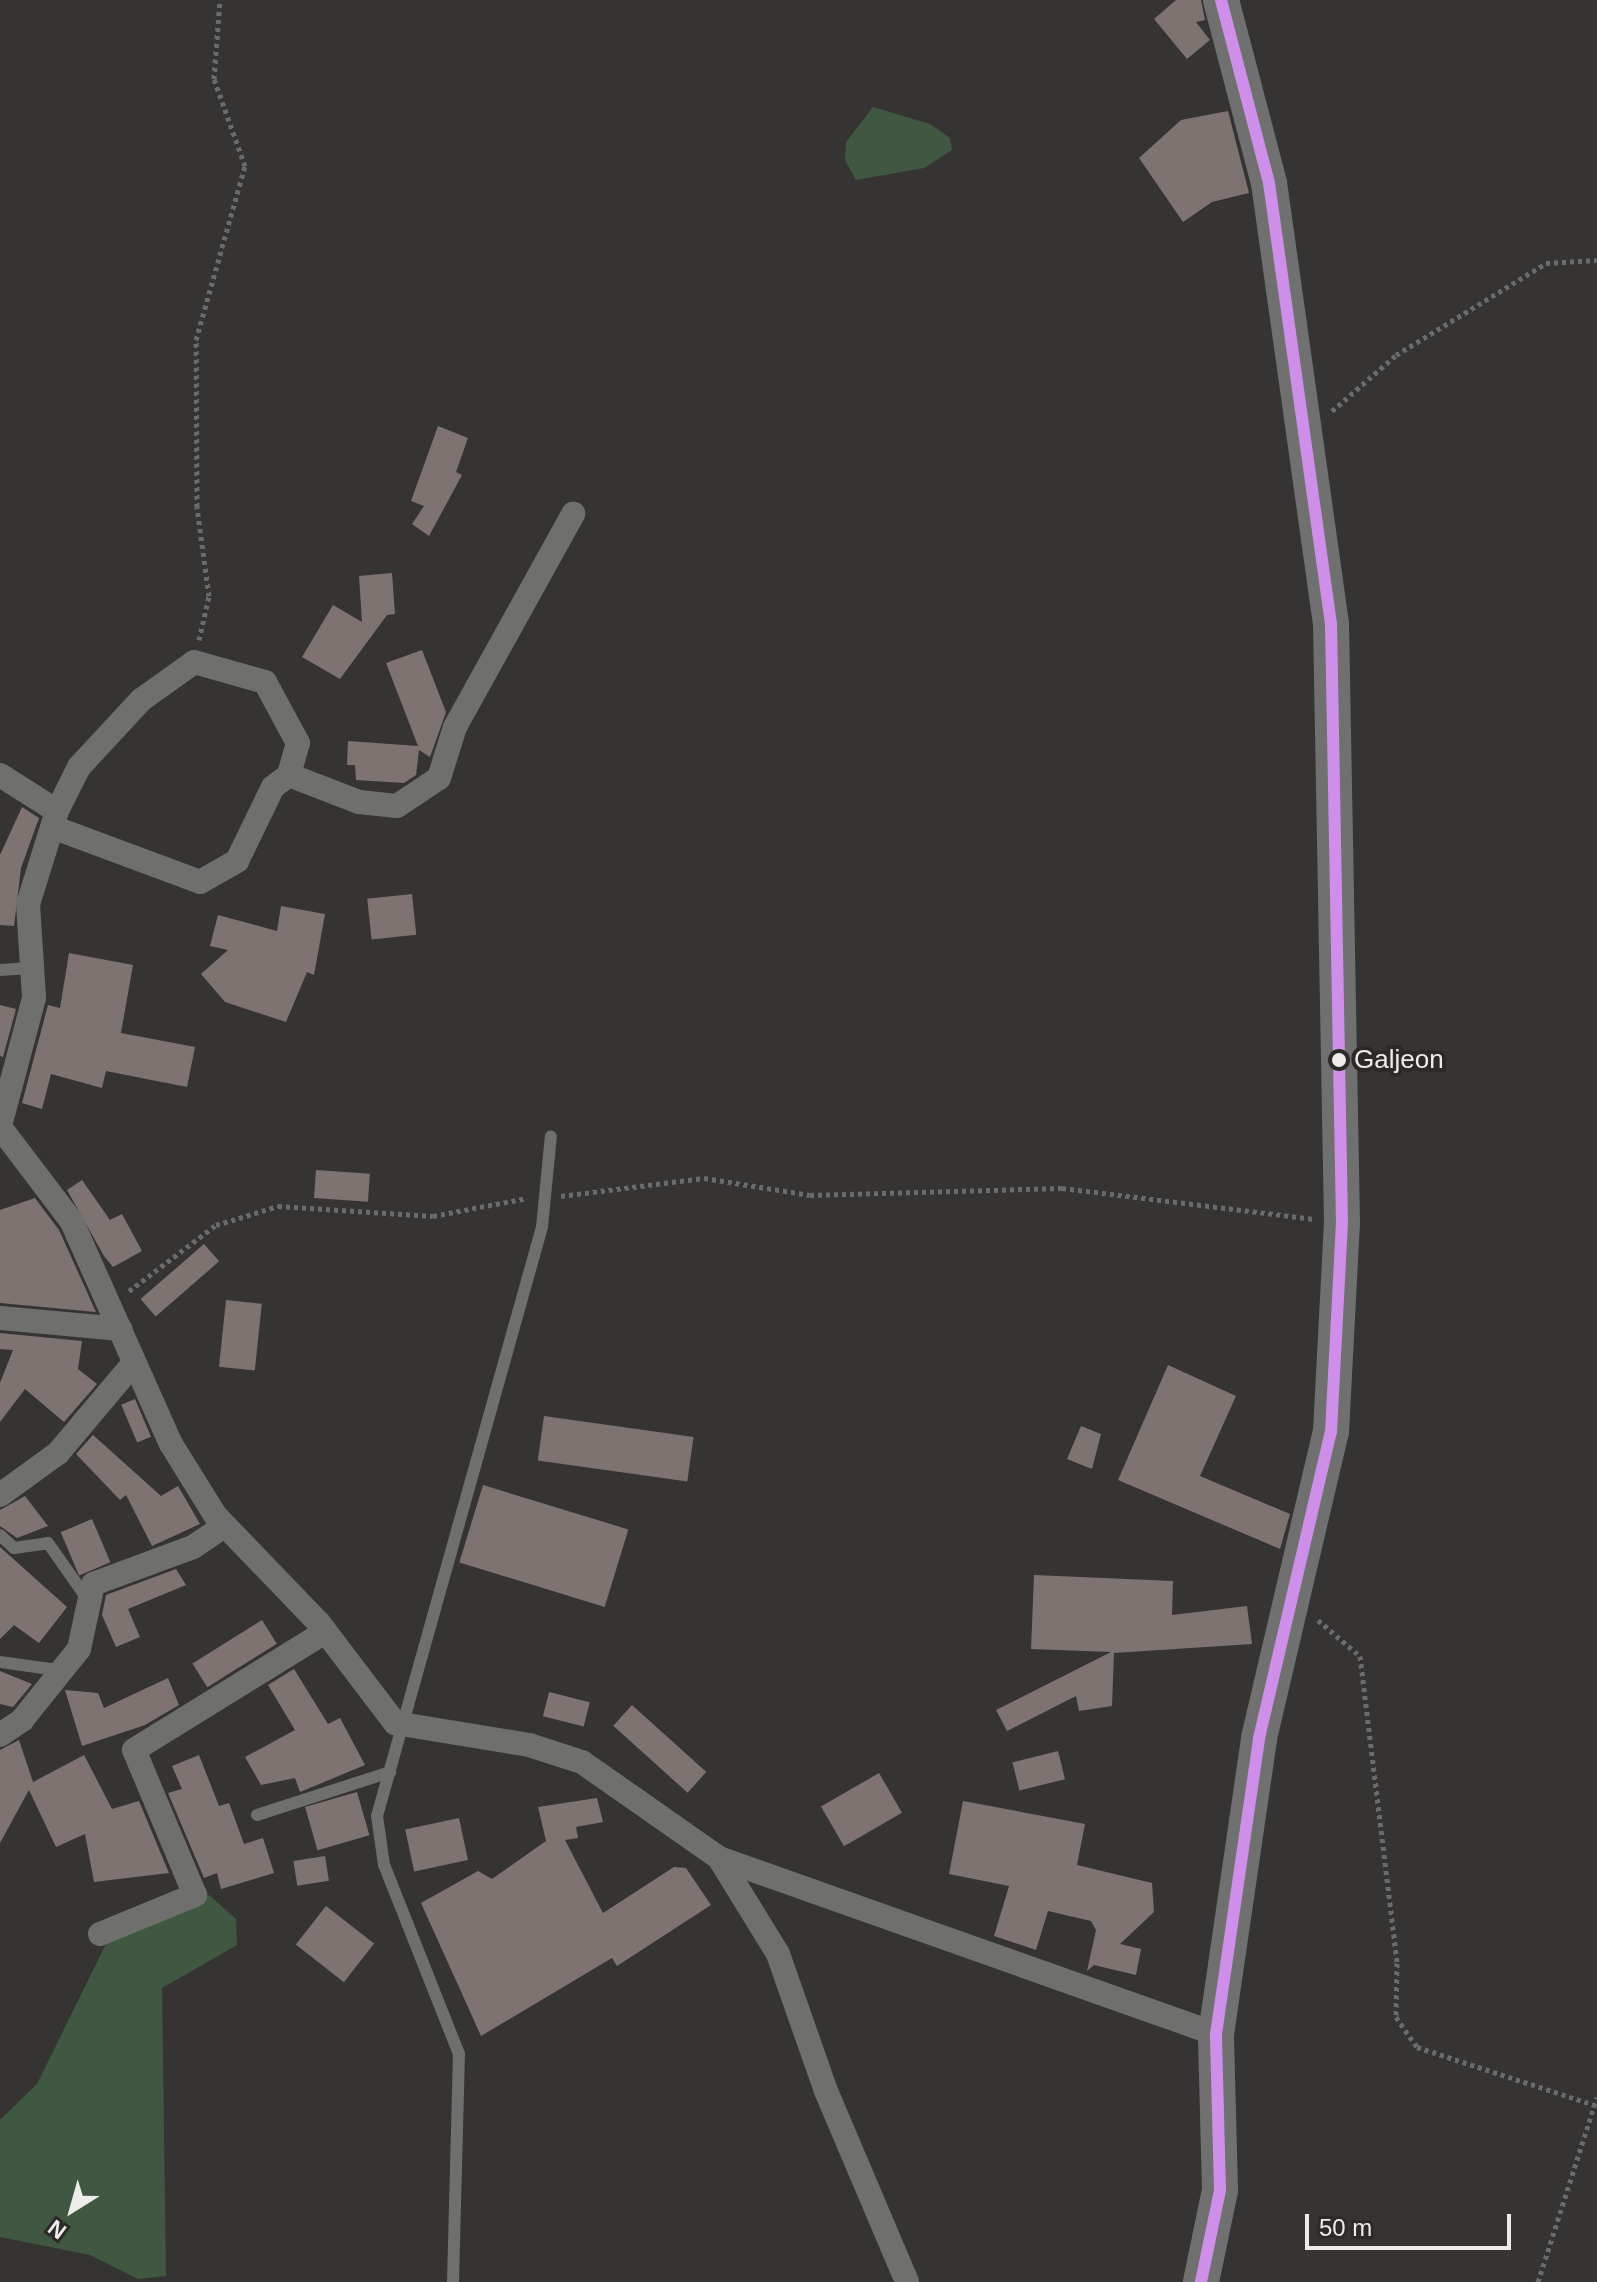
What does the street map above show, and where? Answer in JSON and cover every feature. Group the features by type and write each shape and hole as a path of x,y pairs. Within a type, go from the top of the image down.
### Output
{"street":[{"path":"1201,2282 1220,2190 1216,2034 1259,1738 1297,1601 1331,1432 1342,1223 1331,624 1300,436 1269,183 1221,0"},
{"path":"289,775 359,802 397,806 439,778 455,727 573,514"},
{"path":"0,775 56,820 200,882 237,861 273,787 289,775 298,743 265,682 194,662 141,700 79,767 56,820 28,904 34,998 2,1133 72,1222 108,1296 133,1364 171,1444 224,1526 325,1632 381,1711 406,1728 529,1745 582,1762 719,1858 1216,2034"},
{"path":"0,1318 120,1329"},
{"path":"1,1493 58,1453 133,1364"},
{"path":"0,1735 64,1671 84,1633 86,1597 93,1584 193,1547 224,1526"},
{"path":"100,1934 195,1895 134,1750 325,1632"},
{"path":"719,1858 778,1954 826,2091 907,2282"}],"lane":[{"path":"0,970 30,968"},
{"path":"453,2282 460,2063 435,1980 379,1846 377,1816 406,1728 542,1227 541,1195 551,1136"},
{"path":"0,1535 14,1548 48,1543 86,1597"},
{"path":"0,1662 64,1671"},
{"path":"257,1815 390,1772"}],"path":[{"path":"194,662 209,596 197,507 196,340 245,166 214,79 220,0"},
{"path":"1300,436 1396,355 1546,263 1597,260"},
{"path":"108,1296 137,1289 216,1225 278,1206 433,1216 541,1195 588,1198 704,1178 810,1195 1062,1188 1342,1223"},
{"path":"1297,1601 1360,1656 1397,1963 1396,2017 1417,2047 1596,2106"},
{"path":"1538,2282 1597,2097"}],"green space":[{"path":"873,107 930,124 950,138 952,150 924,168 856,180 845,160 846,142"},
{"path":"209,1895 236,1919 237,1945 162,1988 166,2276 138,2279 90,2255 0,2237 0,2120 37,2084 106,1944"}],"building":[{"path":"1176,0 1201,0 1205,20 1196,22 1210,40 1187,59 1154,19"},
{"path":"1228,111 1249,193 1212,202 1183,222 1139,158 1181,120"},
{"path":"438,426 468,438 456,472 462,475 429,536 412,524 424,506 411,501"},
{"path":"392,573 395,614 387,615 340,679 302,657 333,605 362,622 359,576"},
{"path":"422,650 446,712 430,757 419,750 416,775 404,783 356,780 355,765 347,765 348,741 418,746 386,663"},
{"path":"22,807 39,818 21,868 14,926 0,925 0,855"},
{"path":"412,894 416,935 372,939 367,899"},
{"path":"281,906 325,914 314,975 307,972 286,1022 225,1002 201,974 228,950 210,946 218,915 277,931"},
{"path":"69,953 133,965 121,1033 195,1047 187,1087 106,1071 102,1088 51,1074 42,1109 22,1103 48,1005 60,1008"},
{"path":"0,1005 16,1009 3,1057 0,1056"},
{"path":"316,1170 370,1174 368,1202 314,1198"},
{"path":"82,1180 110,1220 122,1214 142,1251 113,1267 67,1190"},
{"path":"35,1198 59,1230 96,1312 0,1303 0,1210"},
{"path":"204,1244 219,1261 156,1316 141,1299"},
{"path":"226,1300 262,1304 255,1370 219,1367"},
{"path":"0,1333 82,1341 78,1369 97,1384 64,1422 25,1389 0,1422 0,1383 13,1350 0,1349"},
{"path":"1168,1365 1236,1396 1200,1476 1290,1514 1280,1549 1118,1480"},
{"path":"135,1399 151,1437 137,1443 121,1405"},
{"path":"544,1416 694,1437 687,1482 538,1461"},
{"path":"1081,1426 1101,1434 1092,1469 1067,1459"},
{"path":"93,1435 161,1496 178,1486 200,1524 152,1546 126,1495 120,1500 76,1454"},
{"path":"483,1485 628,1529 605,1607 459,1562"},
{"path":"25,1496 48,1526 17,1538 0,1526 0,1510"},
{"path":"92,1519 110,1562 79,1576 61,1532"},
{"path":"0,1547 67,1607 39,1643 14,1625 0,1639"},
{"path":"176,1569 186,1585 128,1609 140,1637 116,1647 102,1615 106,1595"},
{"path":"1034,1575 1173,1581 1172,1615 1247,1606 1252,1644 1114,1653 1112,1706 1079,1711 1076,1696 1007,1731 996,1710 1111,1652 1031,1649"},
{"path":"262,1620 277,1644 207,1687 192,1663"},
{"path":"294,1669 328,1724 340,1718 365,1765 300,1792 295,1778 261,1785 245,1757 295,1730 268,1685"},
{"path":"0,1671 32,1684 13,1707 0,1704"},
{"path":"168,1678 179,1705 145,1725 82,1746 65,1690 98,1693 104,1708"},
{"path":"549,1692 590,1702 584,1726 543,1716"},
{"path":"632,1705 706,1772 688,1793 613,1726"},
{"path":"19,1740 33,1782 84,1755 112,1809 139,1801 169,1873 94,1882 85,1834 56,1847 29,1790 0,1843 0,1750"},
{"path":"1058,1751 1065,1779 1019,1791 1012,1762"},
{"path":"199,1755 219,1806 229,1803 244,1844 263,1838 274,1873 221,1889 217,1873 204,1878 168,1793 182,1789 172,1766"},
{"path":"879,1773 902,1813 844,1846 821,1806"},
{"path":"357,1792 369,1835 317,1850 305,1807"},
{"path":"597,1798 603,1822 576,1827 578,1838 565,1840 603,1913 674,1867 686,1868 711,1905 617,1966 612,1958 481,2036 421,1903 478,1871 492,1879 546,1841 538,1807"},
{"path":"963,1801 1085,1824 1077,1865 1152,1883 1154,1912 1120,1944 1141,1949 1136,1975 1094,1965 1087,1971 1096,1930 1091,1921 1048,1911 1036,1950 994,1936 1009,1886 949,1874"},
{"path":"459,1818 468,1860 414,1871 405,1829"},
{"path":"325,1856 329,1881 297,1886 293,1861"},
{"path":"326,1906 374,1944 344,1982 296,1945"}],"transit line":[{"path":"1201,2282 1220,2190 1216,2034 1259,1738 1331,1432 1342,1223 1331,624 1269,183 1221,0"}],"place":[{"name":"Galjeon","path":"1339,1060"}]}
